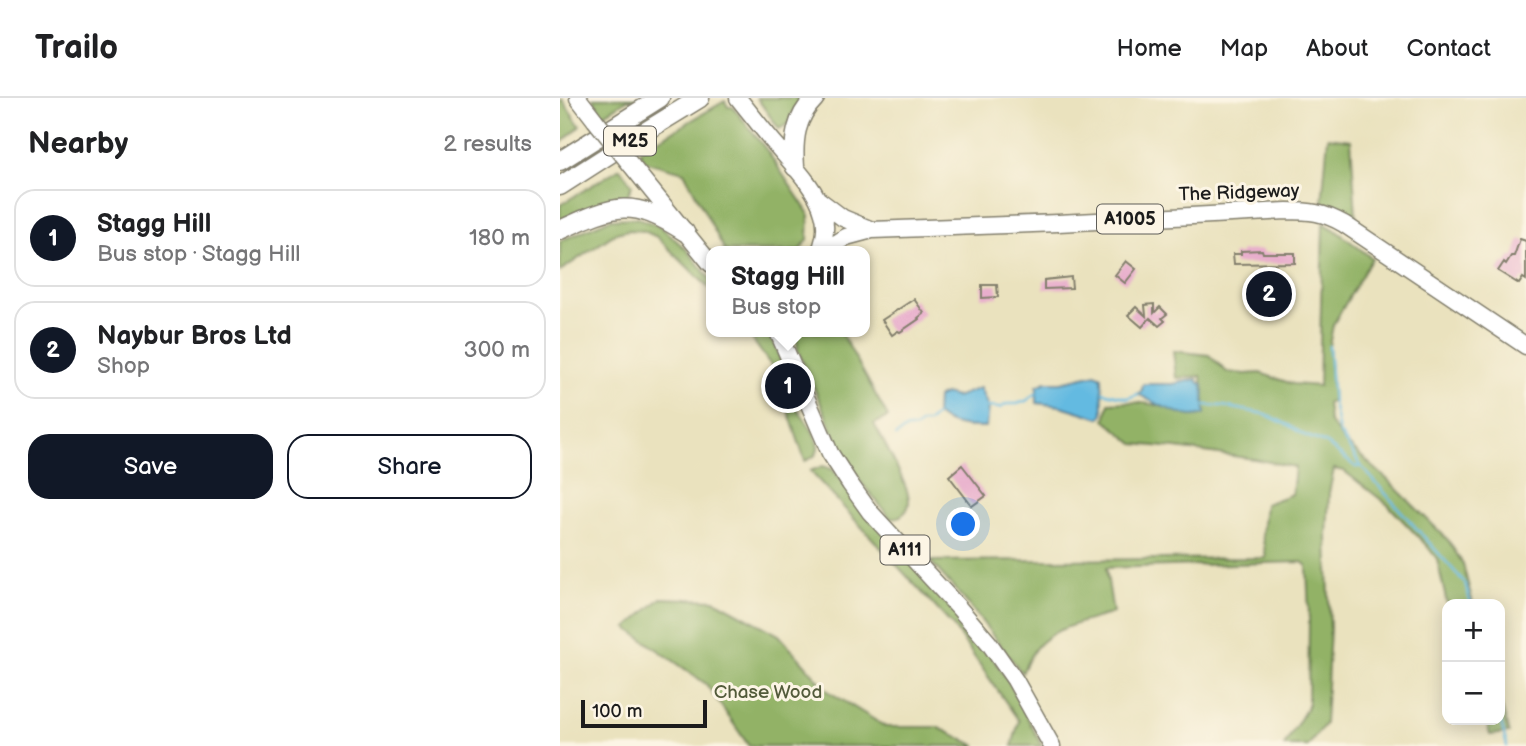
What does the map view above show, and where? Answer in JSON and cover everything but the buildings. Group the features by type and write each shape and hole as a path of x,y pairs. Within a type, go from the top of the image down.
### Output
{"highway":[{"name":"M25","path":"560,161 660,98"},
{"name":"M25","path":"560,186 700,98"},
{"path":"795,167 796,130 802,113 815,98"},
{"path":"560,230 600,213 629,208 656,215 685,232"}],"main road":[{"path":"578,98 706,258"},
{"path":"739,99 819,200 824,215 823,246"},
{"name":"The Ridgeway","path":"819,200 843,218 872,230"},
{"name":"The Ridgeway","path":"831,246 846,237 872,230 1249,212 1323,213 1526,346"},
{"name":"A111","path":"782,337 830,453 850,484 870,512 989,643 1052,746"}],"green space":[{"path":"593,98 636,98 631,101 629,99 603,115"},
{"path":"757,98 802,98 788,124 779,129"},
{"path":"562,99 580,126 560,144 560,102"},
{"path":"725,101 728,107 733,107 768,152 809,214 808,240 803,246 722,246 684,172 646,162 639,151"},
{"path":"1328,137 1351,140 1356,215 1322,202"},
{"path":"620,168 632,185 627,197 602,203 560,221 560,205"},
{"path":"638,218 660,226 687,250 706,274 706,285 657,237 644,231 616,233 560,271 560,241 610,219"},
{"path":"1323,223 1372,258 1333,325 1329,346 1333,402 1327,403 1329,421 1345,442 1387,479 1448,540 1463,564 1472,599 1446,599 1437,559 1427,546 1388,505 1344,471 1334,469 1329,493 1327,536 1330,628 1325,724 1308,746 1284,746 1308,706 1307,566 1302,562 1106,568 1113,613 1067,627 1051,635 1040,643 1022,673 969,605 930,561 1266,558 1262,534 1265,504 1292,494 1295,467 1254,459 1134,444 1105,420 1109,403 1147,404 1184,414 1204,392 1201,376 1176,378 1173,351 1209,355 1227,372 1260,373 1293,384 1319,386"},
{"path":"750,337 770,337 777,349 792,399 817,441 816,454 805,461 775,371"},
{"path":"797,337 844,337 888,417 874,424 908,494 908,508 901,515 891,519 860,481 834,434 798,351"},
{"path":"823,466 832,469 986,648 1009,682 1042,746 1012,746 1019,721 952,625 810,471"},
{"name":"Chase Wood","path":"661,598 715,600 779,635 828,691 886,727 937,727 977,746 749,746 706,684 627,628"},
{"path":"1505,718 1509,733 1490,735 1487,725 1505,725"}],"water":[{"path":"1096,374 1102,377 1103,413 1100,418 1061,406 1037,403 1037,386 1046,382 1061,382"},
{"path":"1197,379 1203,384 1205,414 1181,414 1138,394 1143,384 1173,384"},
{"path":"980,388 988,407 986,427 953,424 936,415 937,397 945,394 956,397"}],"waterway":[{"path":"1329,346 1333,402 1339,432 1361,466 1465,583 1470,599"},
{"path":"1103,392 1128,398 1138,394"},
{"path":"988,407 1000,408 1007,404 1017,404 1037,393"},
{"path":"1205,405 1265,414 1325,443 1356,467 1361,466"},
{"path":"896,436 907,428 928,423 936,415"},
{"path":"1502,725 1507,746"}],"place":[{"name":"Naybur Bros Ltd","path":"1269,294"},
{"name":"Stagg Hill","path":"788,386"}]}
